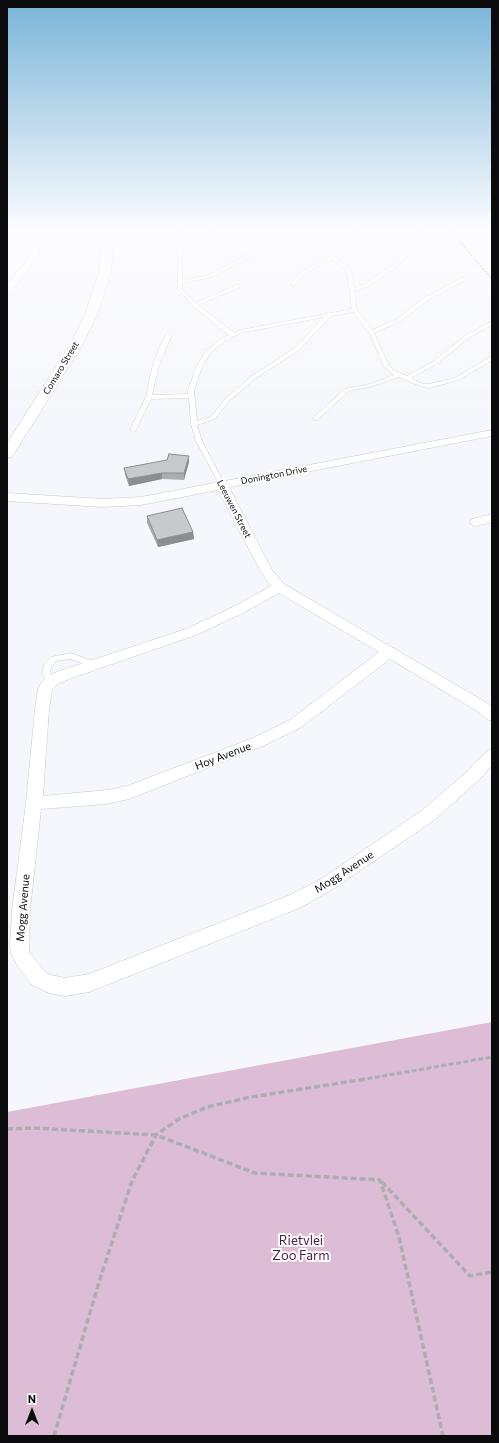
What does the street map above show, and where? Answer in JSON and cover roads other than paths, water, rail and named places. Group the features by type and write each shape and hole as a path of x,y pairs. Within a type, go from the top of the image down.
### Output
{"street":[{"name":"Comaro Street","path":"7,454 76,345 91,315 97,295"},
{"name":"Donington Drive","path":"7,498 122,502 145,500 492,433"},
{"name":"Leeuwen Street","path":"222,486 267,572 279,587 487,711"},
{"path":"476,522 492,518"},
{"name":"Mogg Avenue","path":"279,587 238,610 191,632 51,681 44,693 34,803 21,910 19,944 20,953 30,970 40,979 54,985 71,987 89,983 313,893 427,816 474,775 492,755"},
{"name":"Hoy Avenue","path":"34,803 107,797 129,792 258,742 295,724 389,652"}],"lane":[{"path":"186,295 195,305 233,335"},
{"path":"195,305 217,295"},
{"path":"353,295 355,310 380,346 387,366 398,375 423,386 434,385 457,379 492,358"},
{"path":"371,332 399,320 433,295"},
{"name":"Leeuwen Street","path":"222,486 199,441 194,424 191,391 199,367 209,351 219,342 233,335 355,310"},
{"path":"194,424 213,418 233,395 254,378 297,349 329,315"},
{"path":"407,378 436,362 468,336 492,323"},
{"path":"133,430 149,397 156,368 163,346 169,334"},
{"path":"315,419 349,390 372,385 398,375"},
{"path":"149,397 192,396"}],"park label":[{"name":"Rietvlei Zoo Farm","path":"301,1248"}]}
